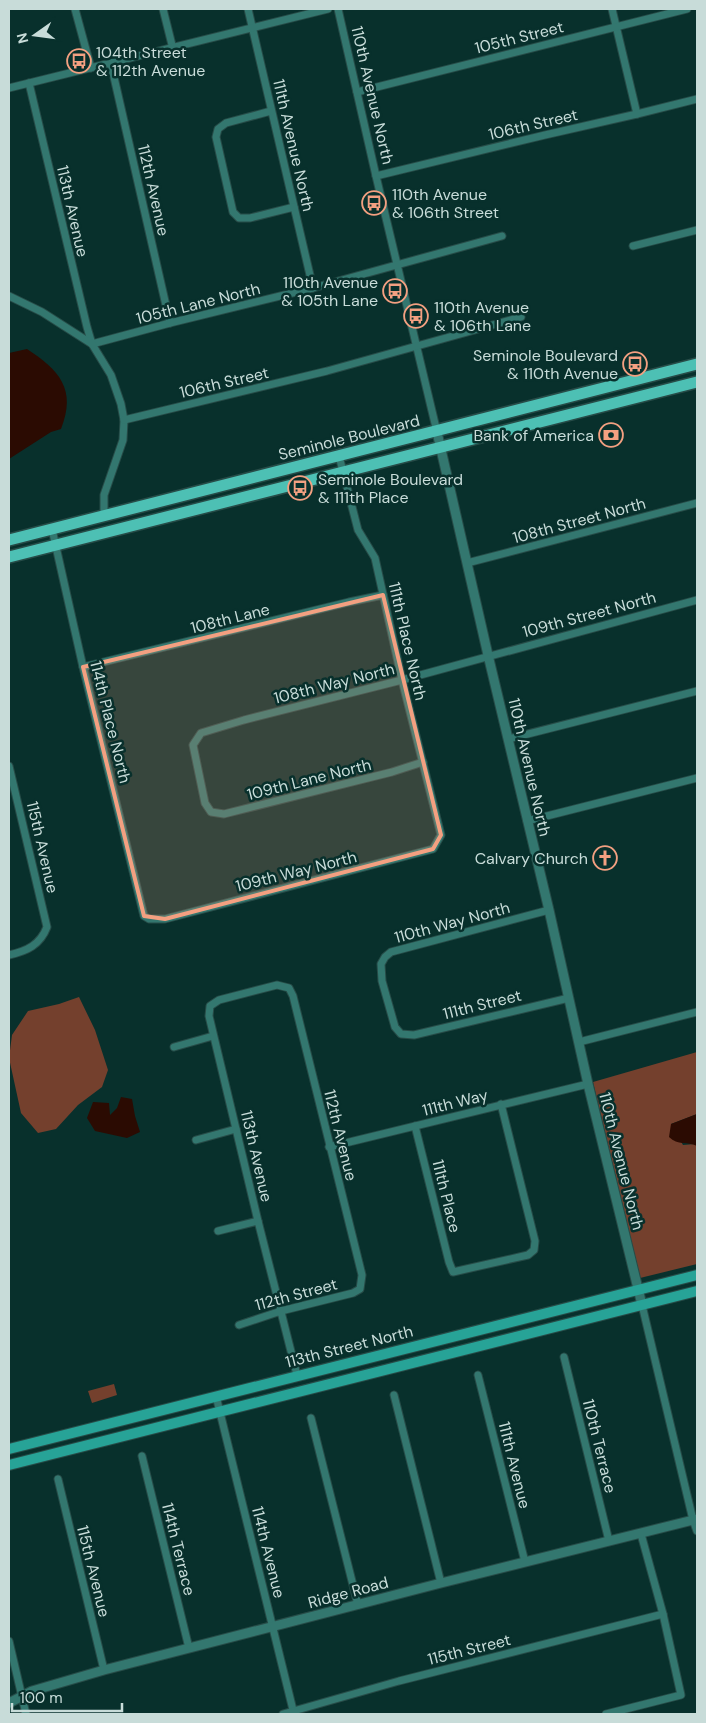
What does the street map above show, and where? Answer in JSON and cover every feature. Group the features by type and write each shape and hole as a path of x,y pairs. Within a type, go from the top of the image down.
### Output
{"main road":[{"name":"Seminole Boulevard","path":"9,540 697,364"},
{"name":"Seminole Boulevard","path":"9,557 697,382"},
{"name":"113th Street North","path":"9,1449 697,1275"},
{"name":"113th Street North","path":"9,1464 697,1290"}],"street":[{"path":"75,9 91,68"},
{"path":"163,9 173,48"},
{"name":"111th Avenue North","path":"248,9 313,288"},
{"path":"9,88 328,9"},
{"name":"110th Avenue North","path":"338,9 588,1084 697,1530"},
{"path":"612,9 637,114"},
{"name":"105th Street","path":"357,92 687,9"},
{"name":"112th Avenue","path":"111,64 170,323"},
{"name":"113th Avenue","path":"30,83 86,328 92,344"},
{"name":"106th Street","path":"376,176 697,98"},
{"path":"271,111 226,123 218,129 216,137 233,212 239,218 250,218 294,206"},
{"path":"633,246 697,230"},
{"name":"105th Lane North","path":"92,344 313,288 502,236"},
{"path":"9,296 49,316 92,344 117,388 124,420 123,440 104,495 104,516"},
{"name":"106th Street","path":"124,420 327,372 521,317"},
{"name":"111th Place North","path":"339,456 358,530 375,558 402,680 441,835"},
{"name":"108th Street North","path":"467,563 697,503"},
{"name":"114th Place North","path":"52,529 83,667 144,916 149,919"},
{"name":"108th Lane","path":"83,667 383,595"},
{"name":"109th Street North","path":"488,655 697,600"},
{"name":"108th Way North","path":"205,803 192,744 200,733 402,680 488,655"},
{"path":"508,740 697,691"},
{"name":"109th Lane North","path":"205,803 211,812 224,814 424,762"},
{"name":"115th Avenue","path":"9,766 47,927 44,935 27,951 9,955"},
{"path":"527,821 697,778"},
{"name":"109th Way North","path":"149,919 165,918 433,849 441,835"},
{"name":"110th Way North","path":"401,1034 395,1027 382,981 381,964 385,957 391,952 549,910"},
{"name":"112th Avenue","path":"210,1006 219,1000 277,985 289,988 293,996 362,1276 360,1289"},
{"name":"111th Street","path":"401,1034 414,1035 568,998"},
{"name":"113th Avenue","path":"210,1006 209,1016 213,1036 297,1375"},
{"path":"579,1042 697,1012"},
{"path":"174,1047 213,1036"},
{"name":"111th Way","path":"330,1148 500,1104 588,1084"},
{"name":"111th Place","path":"415,1126 453,1272 528,1255 534,1250 535,1241 500,1104"},
{"path":"196,1140 236,1129"},
{"path":"218,1231 258,1221"},
{"name":"112th Street","path":"239,1325 281,1311 353,1294 360,1289"},
{"name":"110th Terrace","path":"564,1357 609,1541"},
{"name":"111th Avenue","path":"478,1374 525,1562"},
{"path":"394,1395 441,1583"},
{"name":"114th Avenue","path":"216,1396 294,1713"},
{"path":"311,1418 358,1605"},
{"name":"114th Terrace","path":"142,1456 189,1648"},
{"name":"115th Avenue","path":"58,1479 104,1670"},
{"name":"Ridge Road","path":"9,1702 32,1691 104,1670 695,1520"},
{"path":"606,1714 681,1695 663,1614 641,1534"},
{"name":"115th Street","path":"283,1714 294,1713 399,1680 663,1614"},
{"path":"9,1641 26,1714"}],"highlighted area":[{"path":"383,595 441,835 433,849 165,919 144,916 83,667"}],"shaded area":[{"path":"27,349 56,373 66,392 67,403 61,429 51,432 9,459 9,353"},
{"path":"79,997 95,1030 108,1070 102,1087 78,1105 56,1129 38,1133 21,1113 9,1058 12,1035 28,1011"},
{"path":"697,1052 697,1114 671,1124 683,1145 695,1144 697,1146 697,1264 640,1278 593,1082"},
{"path":"121,1097 132,1099 140,1132 127,1138 95,1131 87,1118 93,1102 109,1103 110,1115 117,1108"},
{"path":"697,1114 697,1146 676,1142 669,1137 671,1124"},
{"path":"114,1384 117,1395 92,1403 88,1391"}],"place":[{"name":"104th Street & 112th Avenue","path":"79,61"},
{"name":"110th Avenue & 106th Street","path":"374,203"},
{"name":"110th Avenue & 105th Lane","path":"395,291"},
{"name":"110th Avenue & 106th Lane","path":"416,316"},
{"name":"Seminole Boulevard & 110th Avenue","path":"635,364"},
{"name":"Bank of America","path":"611,435"},
{"name":"Seminole Boulevard & 111th Place","path":"300,488"},
{"name":"Calvary Church","path":"605,858"}]}
